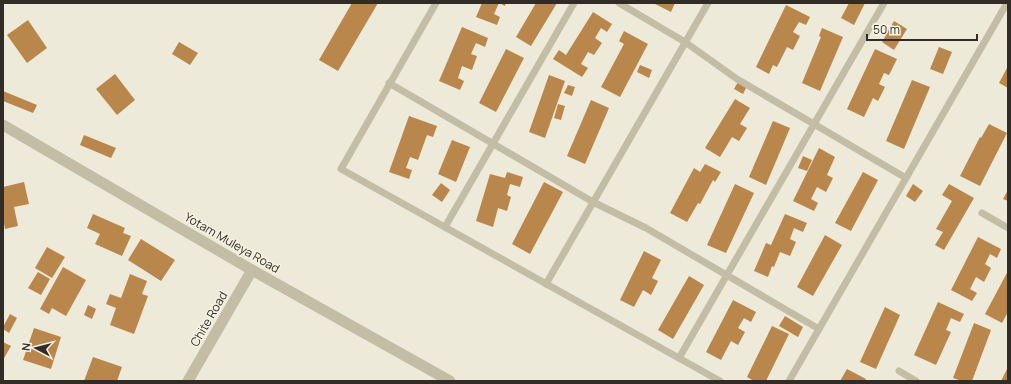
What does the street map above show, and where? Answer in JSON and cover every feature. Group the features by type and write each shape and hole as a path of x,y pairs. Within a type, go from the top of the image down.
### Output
{"street":[{"name":"Yotam Muleya Road","path":"3,125 252,270 450,381"},
{"name":"Chite Road","path":"188,381 252,270"}],"lane":[{"path":"436,3 341,168 720,381"},
{"path":"445,227 574,3"},
{"path":"619,3 685,42 737,79 906,178"},
{"path":"546,284 708,3"},
{"path":"679,358 884,3"},
{"path":"789,381 1007,3"},
{"path":"390,83 593,202 646,228 819,329"},
{"path":"982,213 1008,228"},
{"path":"899,371 916,381"}],"building":[{"path":"352,3 378,3 338,71 319,60"},
{"path":"482,3 499,3 494,14 500,17 497,25 476,17"},
{"path":"499,3 506,3 505,6"},
{"path":"536,3 557,3 531,46 516,37"},
{"path":"653,3 675,3 671,12"},
{"path":"849,3 865,3 854,25 841,18"},
{"path":"786,5 810,17 806,25 799,22 793,32 800,36 793,50 787,47 777,67 773,65 769,74 756,67"},
{"path":"593,12 612,24 607,32 601,28 595,38 602,43 594,55 588,52 581,64 588,68 582,77 553,59 559,50 566,55"},
{"path":"28,20 47,48 27,63 7,35"},
{"path":"894,21 907,29 894,50 882,42"},
{"path":"462,27 488,38 485,47 476,43 471,54 477,56 472,70 462,66 458,78 464,81 460,90 439,81"},
{"path":"822,28 843,37 820,91 802,83 821,37 819,36"},
{"path":"624,31 648,44 620,97 601,87 624,44 619,41"},
{"path":"179,42 198,53 190,65 172,54"},
{"path":"939,47 952,52 943,74 930,69"},
{"path":"506,49 524,58 496,112 479,103"},
{"path":"875,49 897,59 889,75 884,73 879,84 885,87 878,101 873,98 864,117 847,109"},
{"path":"640,65 652,70 649,78 637,72"},
{"path":"1008,66 1008,88 999,83"},
{"path":"115,74 135,100 117,115 96,89"},
{"path":"549,75 565,81 545,138 529,132"},
{"path":"912,80 930,87 904,149 886,141"},
{"path":"738,82 747,86 743,94 734,89"},
{"path":"568,85 575,87 572,96 564,93"},
{"path":"3,91 37,105 33,113 3,101"},
{"path":"735,99 750,108 740,124 747,128 739,141 732,137 720,157 705,148"},
{"path":"591,100 609,108 585,164 567,156"},
{"path":"558,104 565,106 561,120 554,118"},
{"path":"409,116 437,126 433,137 427,135 418,160 410,157 406,168 412,170 409,179 389,172"},
{"path":"773,121 790,128 766,185 749,177"},
{"path":"989,124 1007,133 980,186 960,176 980,137 981,138"},
{"path":"84,135 116,148 111,158 80,145"},
{"path":"452,140 470,147 456,182 438,174"},
{"path":"819,148 835,157 827,175 833,178 826,192 817,187 811,199 818,203 814,211 793,201"},
{"path":"803,156 812,160 807,171 798,168"},
{"path":"705,164 721,172 715,182 713,180 700,204 698,203 687,222 670,213 694,168 700,172"},
{"path":"507,172 523,177 520,187 510,184 507,195 511,197 507,211 498,208 493,227 476,221 490,174 505,178"},
{"path":"863,172 878,180 851,231 835,223"},
{"path":"24,182 29,204 14,207 18,226 5,229 3,218 3,187"},
{"path":"544,182 563,192 530,254 512,244"},
{"path":"441,183 450,190 442,202 432,195"},
{"path":"735,184 754,193 726,253 707,245"},
{"path":"913,184 923,191 915,202 906,196"},
{"path":"949,184 974,198 944,250 935,245 943,232 936,229 952,201 942,195"},
{"path":"1008,190 1008,201 1003,199"},
{"path":"93,214 125,228 123,233 131,236 122,256 95,244 100,234 87,228"},
{"path":"785,214 807,223 803,232 794,228 790,239 796,242 790,256 780,252 768,277 754,271 766,243 771,245"},
{"path":"825,235 842,245 813,296 797,287"},
{"path":"978,237 1001,249 997,258 990,254 985,264 991,268 984,282 976,277 970,289 977,293 972,301 951,290"},
{"path":"141,239 175,260 161,281 128,260"},
{"path":"47,247 65,257 52,278 35,268"},
{"path":"644,251 661,260 652,278 658,281 651,295 643,290 634,307 620,300"},
{"path":"63,267 86,280 66,316 52,308 49,314 40,309"},
{"path":"1008,271 1008,312 1002,323 985,314"},
{"path":"38,272 50,279 41,295 28,288"},
{"path":"130,274 147,281 142,294 148,296 134,334 110,325 116,308 106,304 110,294 121,298"},
{"path":"689,276 704,285 673,339 658,330"},
{"path":"733,300 756,312 751,322 744,318 738,328 745,332 738,345 731,341 721,360 706,352"},
{"path":"938,302 964,314 960,322 951,318 946,330 951,332 936,365 914,355"},
{"path":"88,305 96,309 92,319 84,315"},
{"path":"885,307 900,315 876,369 860,362"},
{"path":"10,314 17,318 9,333 3,329 3,327"},
{"path":"785,316 803,327 798,337 779,326"},
{"path":"974,323 991,330 972,381 962,381 953,378"},
{"path":"772,326 789,334 766,381 754,381 747,377"},
{"path":"34,328 61,337 51,369 23,360"},
{"path":"3,342 11,346 3,360"},
{"path":"93,357 122,367 117,381 84,381"},
{"path":"1008,367 1008,381 1001,381"},
{"path":"847,369 866,379 865,381 840,381"}]}
